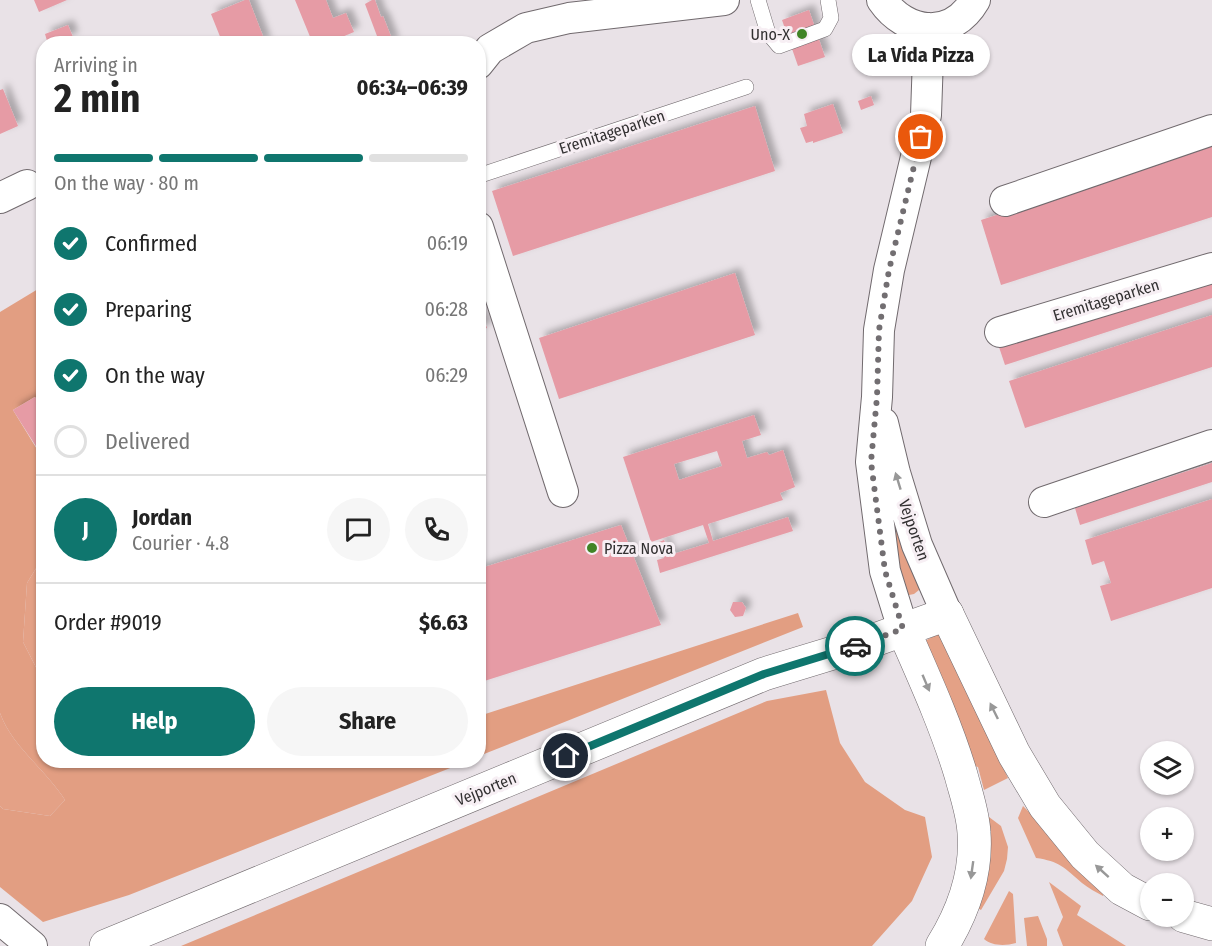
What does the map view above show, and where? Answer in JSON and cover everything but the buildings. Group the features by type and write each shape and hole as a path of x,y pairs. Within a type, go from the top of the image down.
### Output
{"main road":[{"name":"Vejporten","path":"106,946 764,674 947,614"},
{"path":"947,614 1014,754 1045,806 1085,855 1122,889 1140,899"},
{"path":"903,629 952,744 974,833 974,857 966,896 954,926 942,946"},
{"path":"1194,919 1212,924"}],"street":[{"path":"486,54 490,49 526,28 569,18 724,0"},
{"path":"882,0 891,13 906,23 929,28 955,21 969,9 975,0"},
{"name":"Vejporten","path":"903,629 885,571 871,462 877,397 879,330 889,270 926,115 929,28"},
{"path":"1005,201 1212,130"},
{"path":"0,198 27,184"},
{"path":"486,256 563,492"},
{"name":"Eremitageparken","path":"1000,332 1212,268"},
{"name":"Vejporten","path":"877,397 895,473 917,545 947,614"},
{"path":"1044,502 1212,445"},
{"path":"0,919 32,946"}],"lane":[{"path":"758,0 768,33 779,46 825,29 831,18 828,0"},
{"name":"Eremitageparken","path":"486,173 746,87"}],"shaded area":[{"path":"36,290 36,399 35,397 13,410 36,448 36,568 27,583 23,642 36,667 36,765 12,736 0,713 0,312"},
{"path":"886,484 919,580 919,590 914,594 904,596"},
{"path":"36,568 36,667 23,642 27,583"},
{"path":"798,613 803,627 486,753 486,714"},
{"path":"939,633 1008,778 984,790 978,767 970,765 925,641"},
{"path":"826,690 840,743 865,782 905,810 925,817 932,857 912,901 872,946 181,946 767,701"},
{"path":"0,713 20,747 65,800 50,816 3,809 0,806"},
{"path":"39,768 450,768 129,895 43,922 0,887 0,806 3,809 50,816 65,800"},
{"path":"1023,806 1106,889 1103,896 1084,885 1061,866 1036,858 1018,818"},
{"path":"989,817 1001,826 1008,847 1007,859 1004,871 981,910 974,906 988,837"},
{"path":"1049,882 1081,906 1077,915 1126,946 1063,946 1057,930 1063,917"},
{"path":"1009,891 1013,894 1016,943 1003,945 991,943 984,939"},
{"path":"1038,916 1047,939 1047,946 1027,946 1024,918"}],"way so far":[{"path":"855,646 903,629 885,571 871,462 877,397 879,330 889,270 921,137"}],"place":[{"name":"Uno-X","path":"802,34"},
{"name":"La Vida Pizza","path":"921,137"},
{"name":"Pizza Nova","path":"592,548"}],"route":[{"path":"566,756 764,674 855,646"}]}
